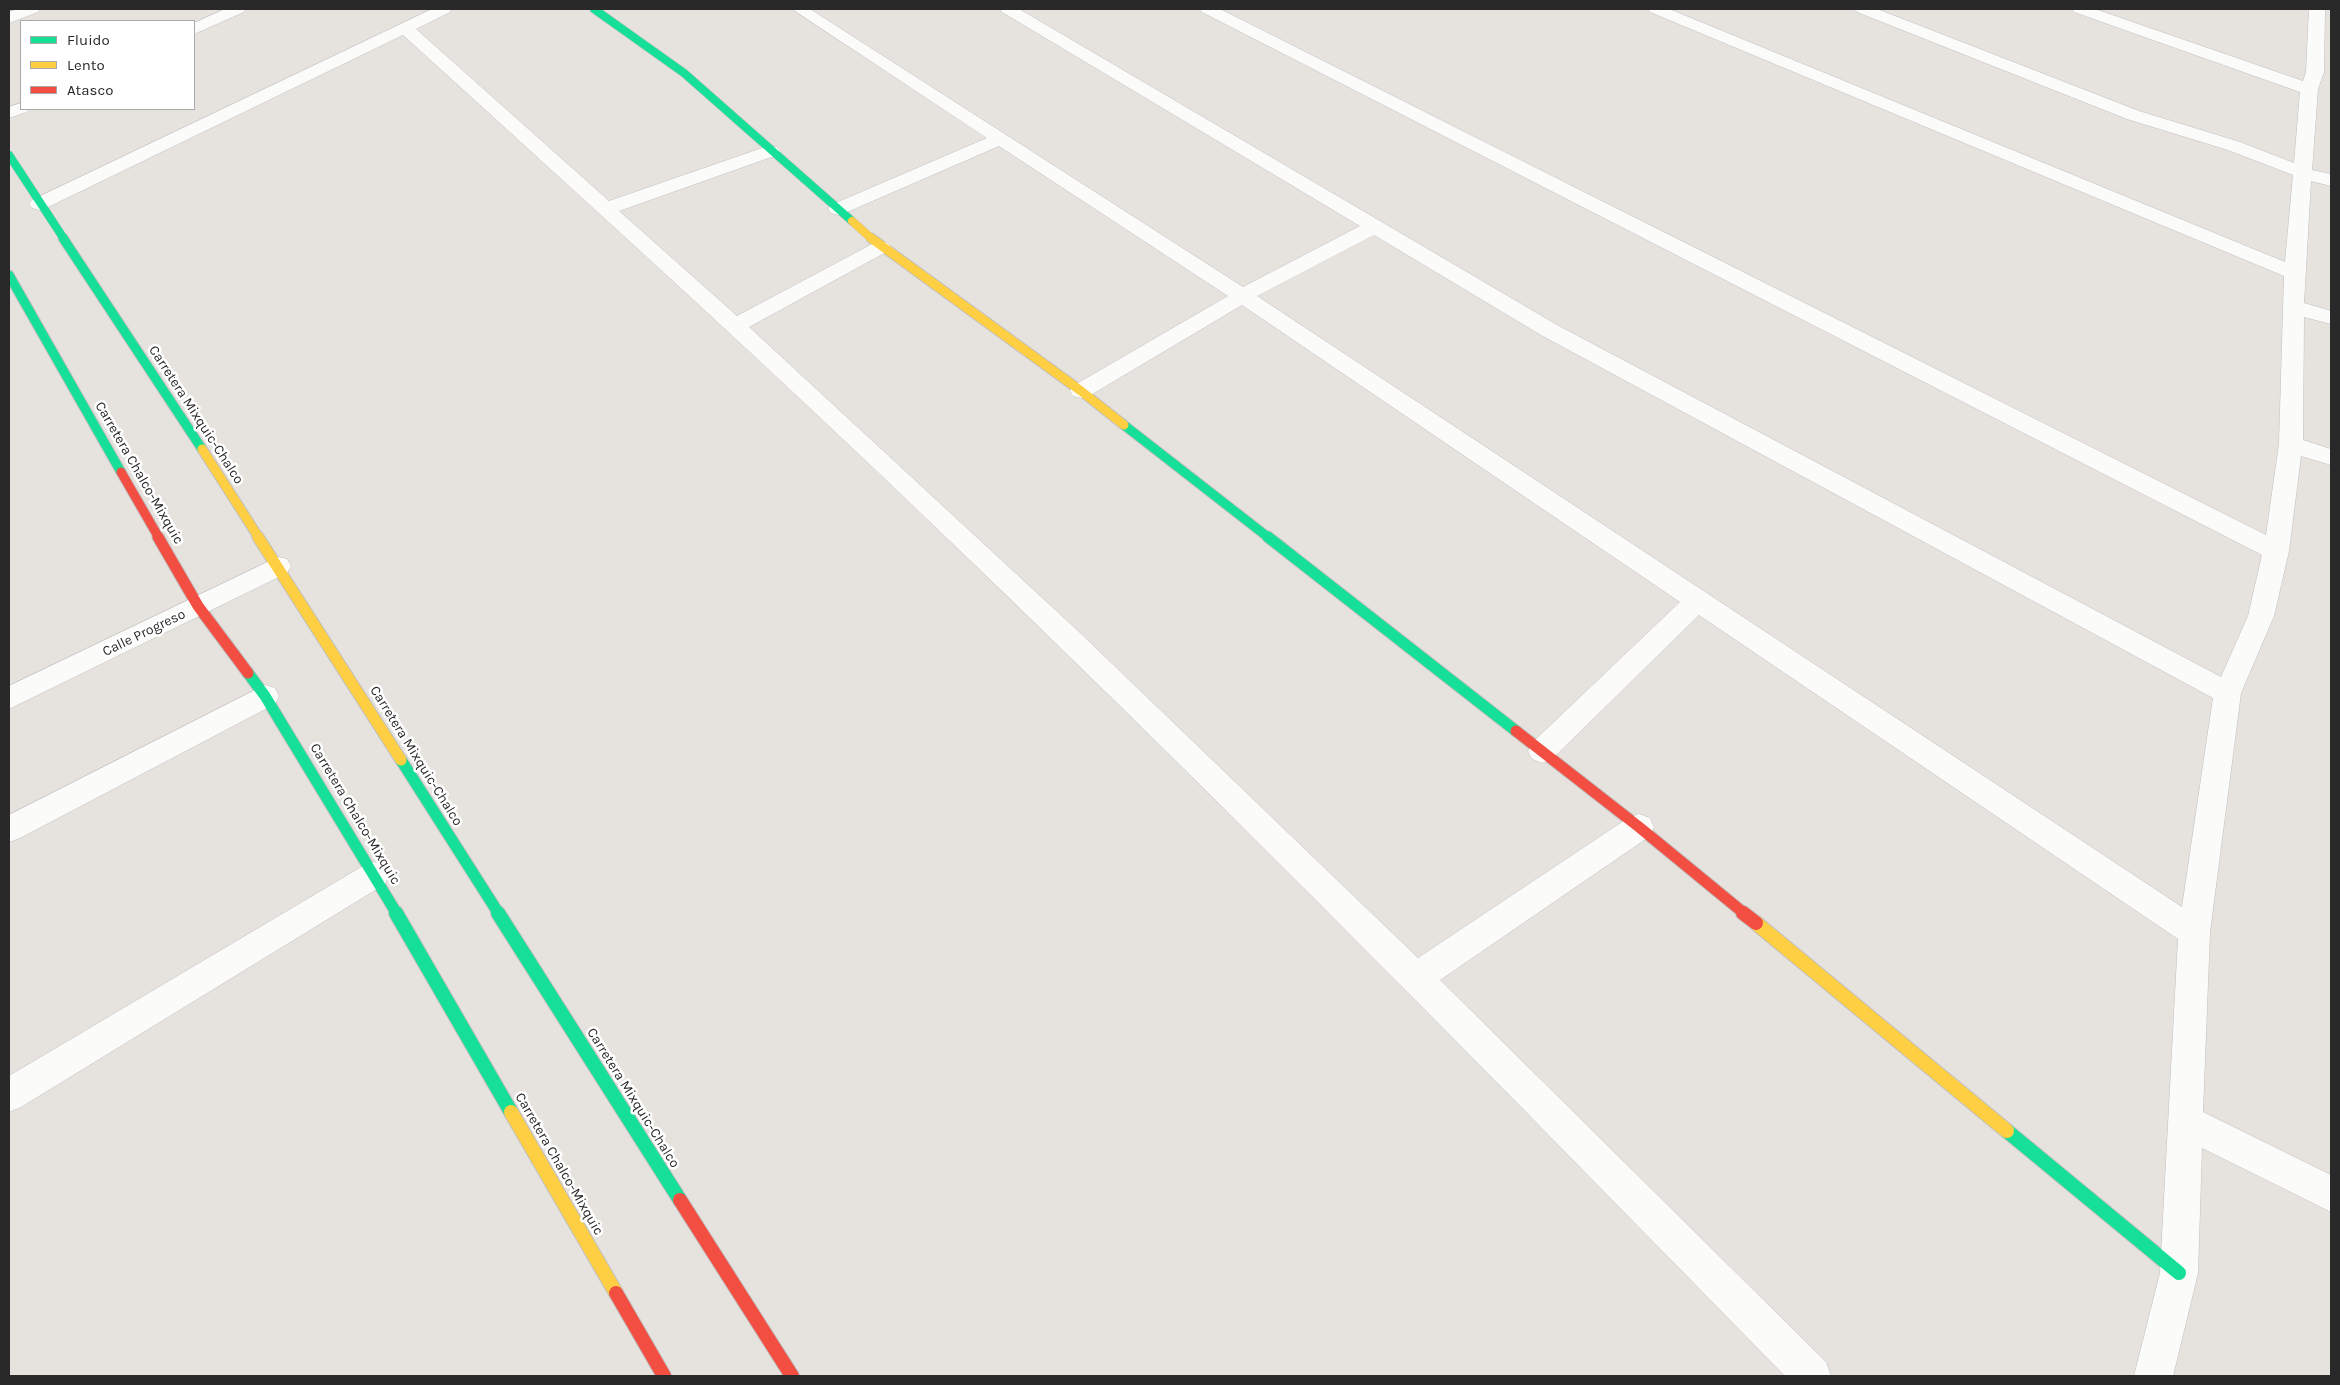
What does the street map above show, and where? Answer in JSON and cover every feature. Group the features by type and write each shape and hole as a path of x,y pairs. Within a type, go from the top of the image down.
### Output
{"main road":[{"path":"594,9 684,73 880,247 1081,391 1639,827 2179,1273"},
{"name":"Carretera Mixquic-Chalco","path":"9,155 39,204 278,566 792,1376"},
{"name":"Carretera Chalco-Mixquic","path":"9,275 198,606 265,696 374,875 664,1376"}],"street":[{"path":"9,18 32,9"},
{"path":"195,29 238,9"},
{"path":"39,204 444,9"},
{"path":"800,9 1242,296 1697,602 2194,932"},
{"path":"1008,9 1549,330 2227,693"},
{"path":"1208,9 2276,551"},
{"path":"1656,9 2294,273"},
{"path":"1863,9 2133,115 2234,146 2304,173 2331,180"},
{"path":"2080,9 2319,79"},
{"path":"2153,1376 2179,1273 2194,932 2227,693 2261,616 2276,551 2291,444 2294,273 2304,173 2319,79 2317,9"},
{"path":"404,27 735,326 962,537 1417,977 1812,1376"},
{"path":"838,209 1000,139"},
{"path":"605,210 771,151"},
{"path":"1081,391 1242,296 1374,226"},
{"path":"735,326 880,247"},
{"path":"2294,307 2331,318"},
{"path":"2291,444 2331,457"},
{"name":"Calle Progreso","path":"9,698 278,566"},
{"path":"1542,751 1697,602"},
{"path":"9,829 265,696"},
{"path":"1417,977 1639,827"},
{"path":"9,1094 374,875"},
{"path":"2185,1122 2331,1194"}],"traffic: fast":[{"path":"594,9 684,73 852,221"},
{"path":"9,155 202,449"},
{"path":"9,275 121,472"},
{"path":"1124,425 1516,731"},
{"path":"248,673 265,696 374,875 511,1112"},
{"path":"401,760 680,1200"},
{"path":"2007,1131 2179,1273"}],"traffic: slow":[{"path":"852,221 881,247 1081,391 1124,425"},
{"path":"202,449 401,760"},
{"path":"1756,923 2007,1131"},
{"path":"511,1112 616,1293"}],"traffic: jam":[{"path":"121,472 198,606 248,673"},
{"path":"1516,731 1639,827 1756,923"},
{"path":"680,1200 792,1376"},
{"path":"616,1293 664,1376"}]}
